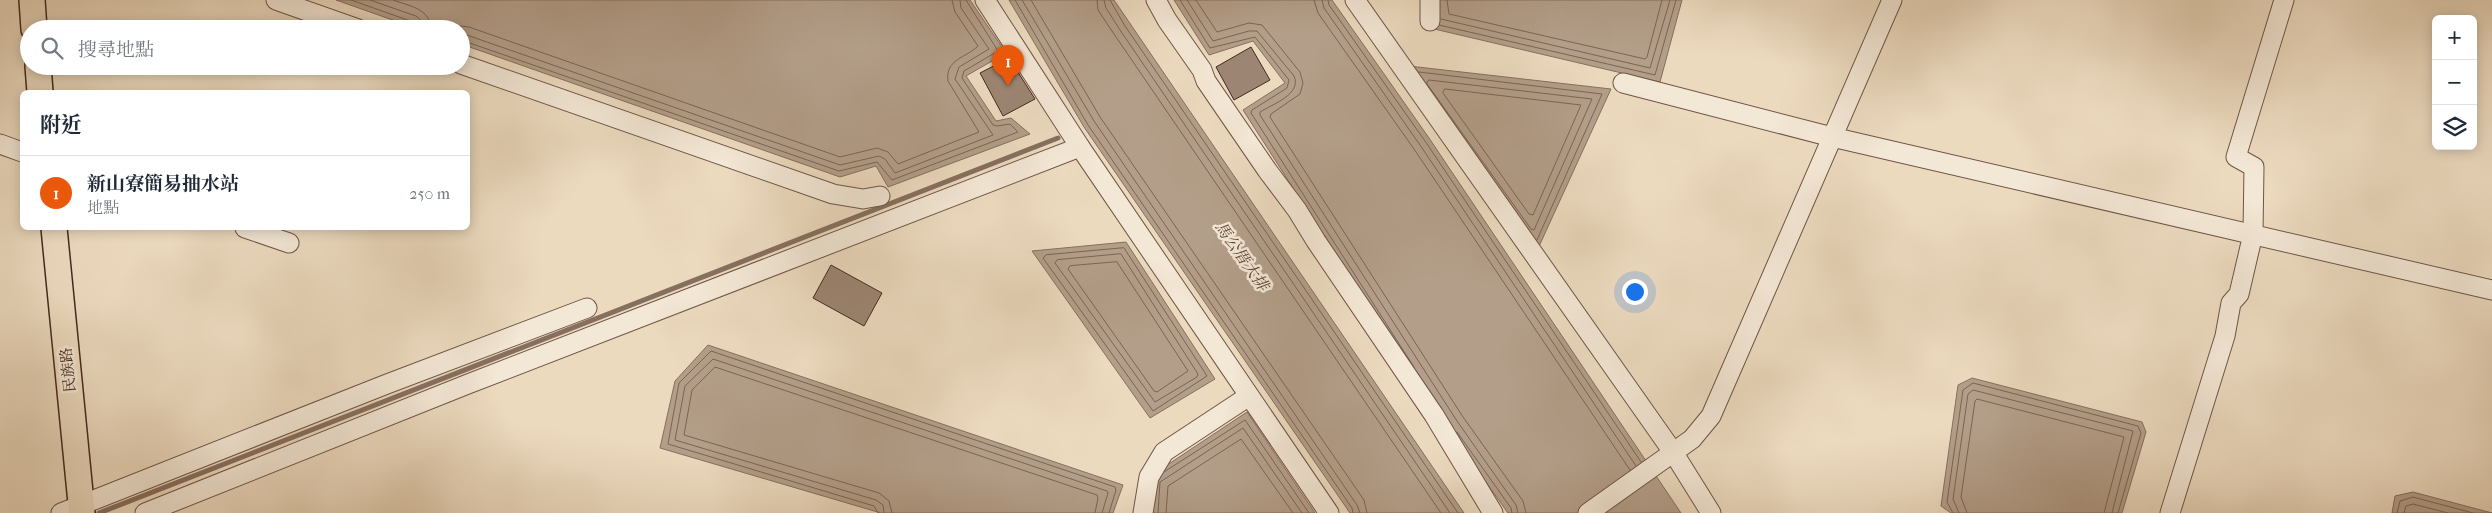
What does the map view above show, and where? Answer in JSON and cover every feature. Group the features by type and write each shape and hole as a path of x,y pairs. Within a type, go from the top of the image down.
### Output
{"main road":[{"path":"32,0 33,20"},
{"path":"39,75 40,90"},
{"name":"民族路","path":"54,230 77,511"}],"street":[{"path":"276,0 333,20"},
{"path":"985,0 1080,146 1329,513"},
{"path":"1156,0 1167,20 1202,70 1206,81 1297,210 1434,415 1493,513"},
{"path":"1356,0 1673,452 1711,513"},
{"path":"1430,0 1430,21"},
{"path":"1588,513 1692,439 1711,416 1892,0"},
{"path":"2170,513 2225,336 2231,303 2239,294 2254,234 2254,167 2236,156 2284,0"},
{"path":"470,67 834,194 863,199 880,196"},
{"path":"1623,83 1832,137 2492,290"},
{"path":"0,144 20,151"},
{"path":"145,513 468,384 1080,146"},
{"path":"251,230 289,243"},
{"path":"77,511 387,384 587,308"},
{"path":"1143,513 1149,476 1164,452 1246,391"}],"water":[{"path":"336,0 970,0 1006,53 966,76 996,121 1011,118 1030,134 888,187 876,166 840,177 470,47 470,20 393,20"},
{"name":"馬公厝大排","path":"1009,0 1114,0 1464,513 1350,513 1084,127"},
{"path":"1174,0 1332,0 1429,138 1681,513 1508,513 1447,428 1243,110 1285,83 1253,41 1209,55"},
{"path":"1428,0 1682,0 1660,82 1430,28"},
{"path":"1400,65 1611,89 1535,255"},
{"path":"1126,242 1215,379 1150,418 1032,251"},
{"path":"708,345 1123,485 1113,513 881,513 660,448 675,381"},
{"path":"1972,378 2142,422 2146,432 2122,513 1951,513 1941,506 1958,385"},
{"path":"1247,412 1315,513 1147,513 1149,477"},
{"path":"2413,492 2492,513 2392,513 2395,496"}],"building":[{"path":"1251,47 1270,80 1234,100 1216,67"},
{"path":"1009,58 1035,99 1003,116 980,73"},
{"path":"831,265 882,293 864,326 813,298"}],"waterway":[{"path":"99,513 1058,138"}],"place":[{"name":"新山寮簡易抽水站","path":"1008,86"}]}
